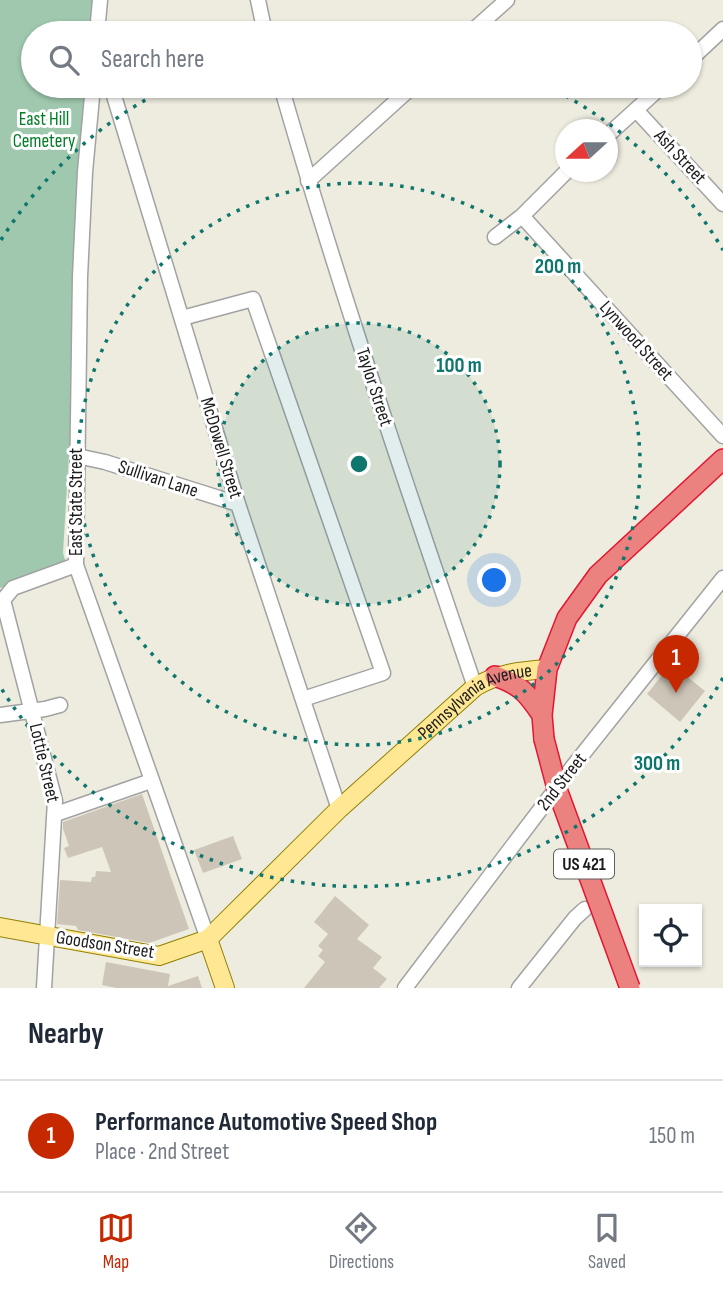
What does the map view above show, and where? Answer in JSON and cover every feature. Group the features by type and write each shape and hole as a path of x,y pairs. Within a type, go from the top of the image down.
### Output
{"highway":[{"name":"Pennsylvania Avenue","path":"547,669 567,618 598,575 723,459"},
{"name":"US 421","path":"547,669 542,715 544,739 558,792 630,988"},
{"path":"495,676 518,685 542,715"}],"main road":[{"name":"Pennsylvania Avenue","path":"208,939 339,809 475,687 495,676 547,669"},
{"name":"Goodson Street","path":"0,927 159,956 208,939"},
{"path":"208,939 225,988"}],"street":[{"path":"98,21 100,0"},
{"path":"483,21 507,0"},
{"path":"261,3 263,21"},
{"path":"702,49 723,29"},
{"name":"East State Street","path":"92,98 83,198 76,565 150,781 208,939"},
{"name":"McDowell Street","path":"115,98 238,505 339,809"},
{"name":"Taylor Street","path":"284,98 308,181 396,454 475,687"},
{"path":"308,181 400,98"},
{"path":"618,126 649,98"},
{"name":"Ash Street","path":"636,110 723,204"},
{"path":"495,237 522,216 556,182"},
{"name":"Lynwood Street","path":"522,216 723,436"},
{"path":"182,318 253,299 383,673 303,699"},
{"name":"Sullivan Lane","path":"76,456 238,505"},
{"name":"Lottie Street","path":"44,988 56,814 52,788 3,600 13,588 76,565"},
{"name":"2nd Street","path":"414,985 574,765 666,653 723,578"},
{"path":"32,711 60,705"},
{"name":"Lottie Street","path":"0,715 32,711"},
{"path":"56,814 150,781"},
{"path":"519,988 584,909"}],"green space":[{"name":"East Hill Cemetery","path":"0,0 96,0 95,21 21,21 21,98 90,98 63,553 66,563 0,588"}],"building":[{"path":"671,664 705,691 680,722 647,694"},
{"path":"142,794 189,929 149,943 57,924 60,880 91,882 96,871 111,872 102,847 68,858 64,848 69,846 63,822"},
{"path":"233,836 242,859 203,873 194,850"},
{"path":"335,896 369,925 357,939 382,957 373,968 387,979 379,988 304,988 325,962 318,956 323,950 318,946 328,934 314,922"},
{"path":"106,962 170,974 168,986 198,976 202,988 116,988 102,985"}],"place":[{"name":"Performance Automotive Speed Shop","path":"676,693"}]}
